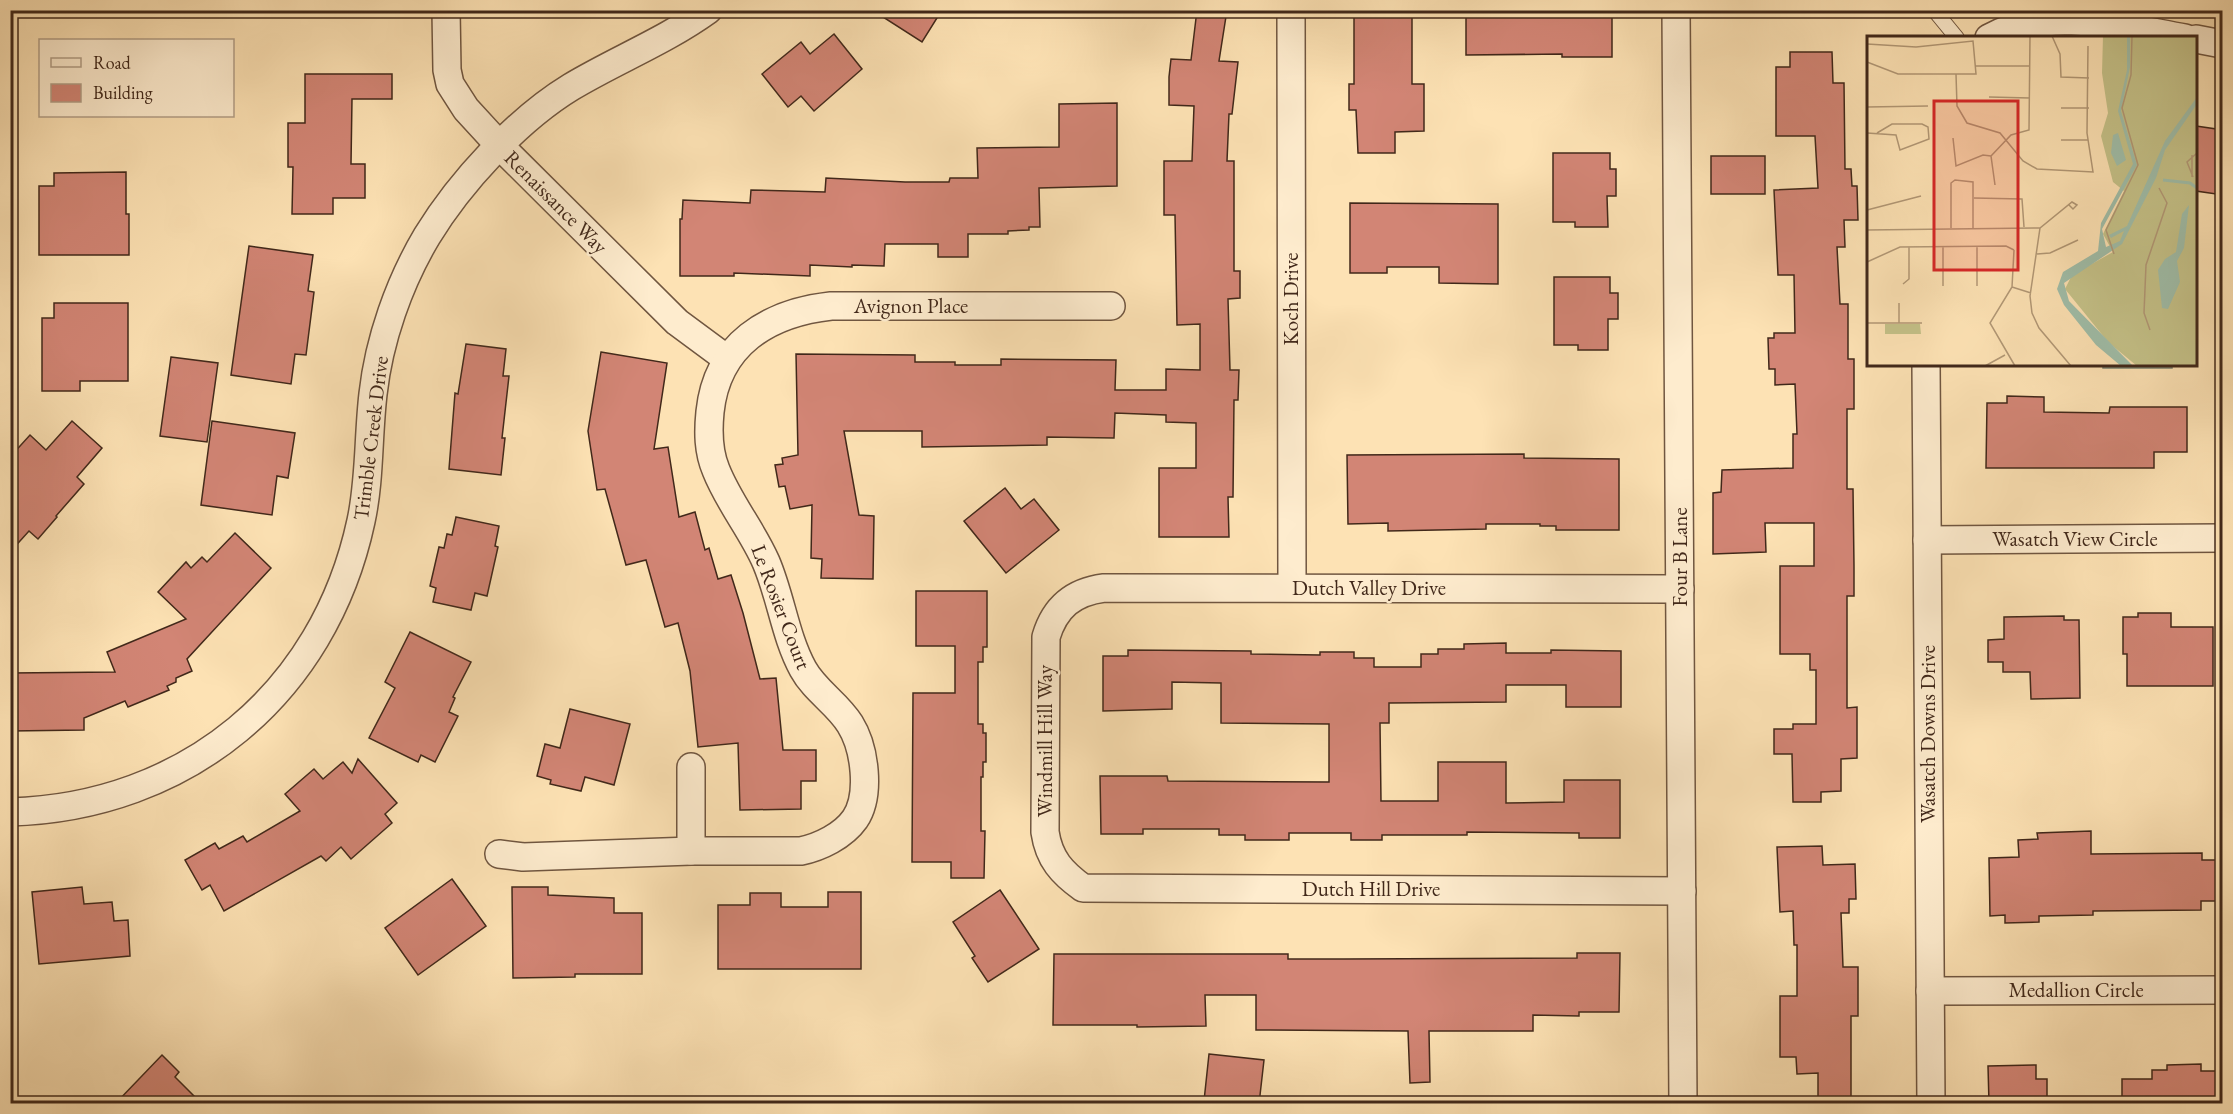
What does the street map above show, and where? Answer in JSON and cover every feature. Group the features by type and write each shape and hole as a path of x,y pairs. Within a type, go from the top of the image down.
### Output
{"street":[{"name":"Renaissance Way","path":"446,10 446,56 450,84 466,109 676,322 727,359"},
{"name":"Trimble Creek Drive","path":"10,812 71,807 144,786 178,770 211,750 242,727 270,701 293,672 327,618 354,552 367,481 373,393 382,348 395,305 411,266 427,236 453,200 500,146 534,113 558,96 708,10"},
{"name":"Koch Drive","path":"1291,10 1292,587"},
{"name":"Four B Lane","path":"1676,10 1683,1104"},
{"path":"1992,36 1998,32 2036,23 2077,21 2172,36"},
{"path":"2197,39 2223,44"},
{"name":"Avignon Place","path":"727,359 740,344 773,321 811,308 831,306 1111,306"},
{"name":"Le Rosier Court","path":"499,854 523,857 691,851 789,852 813,849 834,837 853,822 858,813 863,795 863,757 856,735 844,714 823,695 804,671 792,643 783,608 766,562 756,539 723,484 712,459 708,437 711,406 714,390 727,359"},
{"name":"Wasatch Downs Drive","path":"1926,366 1931,1104"},
{"name":"Wasatch View Circle","path":"1927,540 2223,538"},
{"name":"Dutch Valley Drive","path":"1063,604 1081,592 1104,588 1680,589"},
{"name":"Windmill Hill Way","path":"1063,604 1050,625 1045,649 1045,832 1051,855 1065,875"},
{"path":"691,766 691,851"},
{"name":"Dutch Hill Drive","path":"1065,875 1083,888 1682,891"},
{"name":"Medallion Circle","path":"1930,991 2223,990"}],"lane":[{"path":"1934,10 1955,36"}],"shaded area":[{"path":"2103,366 2172,366 2172,368 2103,368"}],"building":[{"path":"872,10 942,10 922,42"},
{"path":"1197,10 1227,10 1219,61 1238,62 1232,114 1229,114 1227,161 1234,161 1234,271 1240,271 1240,298 1228,299 1230,370 1239,370 1238,400 1234,400 1233,497 1228,497 1229,537 1159,537 1159,468 1196,468 1196,423 1166,422 1166,415 1115,413 1114,438 1047,437 1047,445 922,447 922,431 844,431 859,515 874,516 873,579 821,578 822,559 811,558 812,505 790,509 785,486 779,487 775,465 783,464 782,458 798,455 796,354 915,355 915,362 955,362 955,365 1001,365 1001,359 1116,360 1115,390 1166,390 1166,369 1200,370 1200,324 1177,325 1175,215 1164,215 1164,161 1192,161 1194,106 1169,105 1169,77 1171,59 1191,60"},
{"path":"1354,10 1412,10 1412,84 1424,84 1424,131 1395,132 1395,153 1358,153 1356,110 1349,110 1349,84 1354,84"},
{"path":"1466,10 1612,10 1612,57 1562,57 1562,54 1466,55"},
{"path":"834,34 862,69 814,111 801,96 788,107 762,74 801,42 810,54"},
{"path":"1790,52 1832,52 1833,83 1844,83 1845,169 1851,169 1852,186 1857,186 1858,220 1844,220 1845,247 1837,247 1840,304 1848,304 1848,359 1854,359 1854,409 1847,409 1847,489 1853,489 1854,596 1847,596 1847,708 1857,707 1857,758 1841,759 1841,791 1821,792 1821,802 1793,802 1792,754 1774,754 1774,729 1793,729 1793,724 1816,724 1816,670 1810,670 1810,654 1780,654 1780,566 1814,566 1814,523 1765,523 1766,552 1713,554 1713,493 1721,492 1722,470 1793,468 1793,434 1797,434 1795,384 1775,385 1775,369 1769,369 1768,338 1774,338 1774,333 1795,333 1794,275 1778,275 1774,190 1818,188 1815,136 1776,136 1776,67 1790,67"},
{"path":"305,74 392,74 392,99 352,99 351,164 365,164 365,198 333,198 333,214 292,214 293,167 288,167 288,123 305,123"},
{"path":"1117,103 1117,186 1039,188 1040,227 1008,231 1008,234 968,234 968,257 938,257 938,244 885,244 884,266 810,265 810,276 734,273 734,276 680,276 680,219 682,219 683,200 750,203 751,190 825,192 826,178 949,182 950,178 978,178 977,148 1059,147 1059,104"},
{"path":"2197,126 2223,130 2223,195 2197,191"},
{"path":"1553,153 1610,153 1610,169 1616,169 1616,196 1607,196 1608,227 1575,227 1575,222 1553,222"},
{"path":"1711,156 1765,156 1765,194 1711,194"},
{"path":"126,172 129,255 39,255 39,186 54,186 54,173"},
{"path":"1350,203 1498,204 1498,284 1439,283 1439,267 1387,267 1387,273 1350,273"},
{"path":"249,246 313,255 308,291 314,292 306,355 295,354 291,384 231,375"},
{"path":"1554,277 1610,277 1610,293 1618,293 1618,319 1608,319 1608,350 1578,350 1578,345 1554,345"},
{"path":"54,303 128,303 128,381 80,381 80,391 42,391 42,318 54,318"},
{"path":"466,344 506,349 503,376 509,376 502,438 505,438 501,475 449,469 455,393 458,394"},
{"path":"601,352 667,363 654,449 668,447 679,517 695,512 705,550 709,548 718,579 731,575 760,679 776,678 783,750 816,750 816,781 801,781 801,809 740,810 738,743 698,747 690,671 678,623 665,627 646,560 626,565 605,489 597,490 588,431"},
{"path":"171,357 218,363 207,442 160,436"},
{"path":"2007,396 2044,397 2044,412 2109,413 2110,407 2187,407 2187,452 2154,452 2154,468 1986,468 1987,403 2007,403"},
{"path":"72,421 102,448 77,477 84,484 38,539 29,531 10,552 10,457 30,435 46,450"},
{"path":"212,421 295,433 288,478 277,476 272,515 201,505"},
{"path":"1524,454 1524,458 1619,459 1619,530 1556,530 1556,526 1540,526 1540,524 1486,524 1486,529 1388,531 1388,523 1348,524 1347,455"},
{"path":"1005,488 1021,509 1034,499 1059,530 1006,573 964,521"},
{"path":"456,517 499,526 495,546 498,547 487,596 475,593 471,610 433,602 436,588 430,586 439,547 444,548 447,534 452,535"},
{"path":"235,533 271,568 187,659 192,671 176,678 176,682 167,686 169,690 128,707 125,701 84,718 84,730 10,731 10,673 115,672 107,652 186,619 158,592 186,562 191,568 202,557 207,562"},
{"path":"916,591 987,591 987,647 983,647 983,662 978,662 978,724 983,724 983,733 986,733 986,762 983,762 983,777 981,777 981,831 985,831 984,878 951,878 951,862 912,862 913,693 955,693 955,646 916,646"},
{"path":"2138,613 2171,613 2171,627 2213,627 2213,686 2127,686 2127,654 2123,654 2123,617 2138,617"},
{"path":"2064,616 2064,620 2079,620 2080,698 2031,699 2030,672 2003,672 2003,662 1988,662 1988,640 2004,639 2004,617"},
{"path":"410,632 471,662 453,697 455,698 449,712 458,716 435,762 421,755 418,762 369,738 395,688 385,682"},
{"path":"1506,643 1506,653 1551,653 1551,650 1621,651 1621,707 1566,707 1566,685 1506,685 1506,702 1389,703 1389,723 1380,723 1381,801 1438,801 1438,762 1506,762 1506,803 1564,802 1564,780 1620,780 1620,838 1579,838 1579,833 1467,832 1467,835 1382,835 1382,840 1351,840 1351,833 1289,833 1289,840 1245,840 1245,835 1219,835 1219,829 1143,829 1143,834 1101,834 1100,776 1167,776 1168,781 1329,782 1329,724 1221,723 1221,683 1172,682 1172,709 1103,711 1103,656 1128,656 1128,650 1251,651 1251,654 1320,655 1320,652 1354,652 1354,658 1374,658 1374,667 1421,667 1421,654 1438,654 1438,649 1464,649 1464,644"},
{"path":"570,709 630,724 614,785 585,777 581,791 550,784 551,780 537,776 545,744 560,748"},
{"path":"358,759 397,803 385,814 392,823 351,859 341,847 326,861 321,856 224,911 210,885 202,890 185,860 215,843 219,849 243,836 247,842 300,811 285,794 314,769 323,779 343,762 352,773"},
{"path":"2091,831 2091,854 2202,853 2202,860 2217,860 2217,901 2201,901 2201,910 2093,911 2093,915 2039,916 2039,922 2005,923 2005,915 1990,916 1989,858 2019,857 2018,840 2038,839 2037,833"},
{"path":"1822,846 1823,865 1855,864 1856,899 1849,899 1849,913 1841,913 1843,967 1858,967 1858,1016 1851,1016 1851,1104 1818,1104 1818,1073 1797,1074 1796,1057 1780,1057 1780,996 1797,996 1797,945 1794,945 1793,911 1780,912 1777,847"},
{"path":"452,879 486,926 418,975 385,928"},
{"path":"82,887 84,904 112,902 114,921 128,920 130,956 39,964 32,892"},
{"path":"512,887 548,887 548,895 614,898 614,913 642,913 642,974 575,974 575,977 513,978"},
{"path":"1000,890 1039,949 988,982 972,958 975,956 953,922"},
{"path":"828,892 861,892 861,969 718,969 718,905 750,905 750,893 781,893 781,907 828,907"},
{"path":"1577,953 1620,953 1619,1012 1579,1012 1579,1016 1533,1015 1533,1031 1429,1031 1430,1082 1410,1083 1408,1031 1256,1030 1256,995 1205,995 1206,1026 1053,1025 1054,954 1288,954 1288,959 1344,959 1577,958"},
{"path":"1209,1054 1264,1060 1259,1104 1204,1101"},
{"path":"162,1055 179,1072 175,1077 202,1104 115,1104"},
{"path":"2201,1064 2201,1071 2218,1071 2218,1104 2122,1104 2122,1079 2152,1079 2152,1070 2167,1070 2167,1065"},
{"path":"2036,1065 2036,1079 2047,1079 2047,1104 1989,1103 1988,1066"}]}
